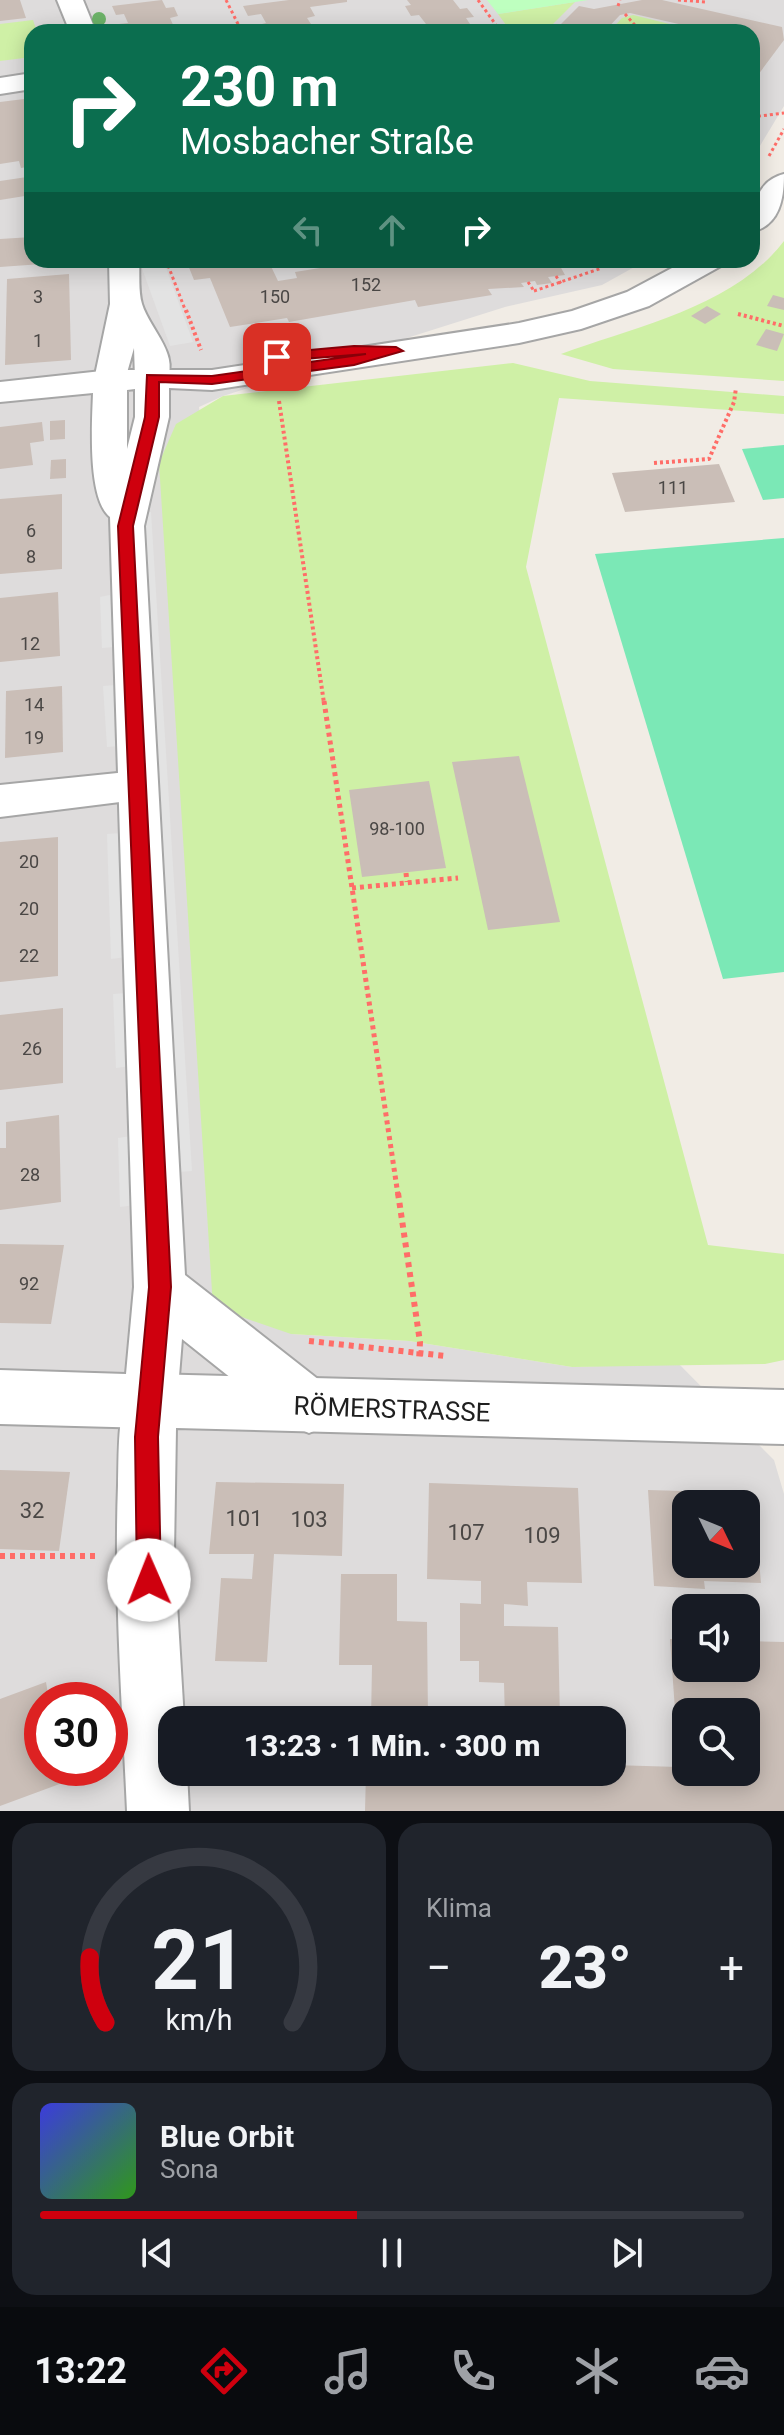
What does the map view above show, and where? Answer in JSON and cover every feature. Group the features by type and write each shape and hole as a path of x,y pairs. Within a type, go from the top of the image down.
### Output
{"street":[{"path":"70,0 80,24"},
{"path":"0,86 24,82"},
{"path":"760,213 784,183"},
{"path":"124,268 126,304 111,380 108,421 113,485 126,526 160,1287 147,1437 149,1604 158,1811"},
{"path":"0,392 111,380 212,380 354,361 396,351 519,333 581,319 638,299 695,268"},
{"path":"126,304 151,350 152,378 152,417 126,526"},
{"path":"152,378 206,363 354,350 396,351"},
{"path":"0,801 137,787"},
{"path":"160,1287 242,1356 309,1406"},
{"name":"RÖMERSTRASSE","path":"0,1397 784,1417"}],"path":[{"path":"226,0 238,24"},
{"path":"478,0 495,24"},
{"path":"618,6 620,0"},
{"path":"678,0 706,2"},
{"path":"625,14 633,23"},
{"path":"760,116 784,113"},
{"path":"169,268 206,363"},
{"path":"534,291 602,268"},
{"path":"556,276 561,284"},
{"path":"738,314 784,326"},
{"path":"654,463 709,459 734,402 736,388"},
{"path":"278,393 419,1351"},
{"path":"406,873 407,882"},
{"path":"352,888 458,878"},
{"path":"0,1556 73,1556"}],"shaded area":[{"path":"0,0 784,0 784,106 760,146 760,24 24,24 24,268 633,268 602,285 505,307 223,396 199,407 291,1334 409,1341 572,1367 678,1363 774,1460 784,1494 784,1811 0,1811"},
{"path":"142,268 166,268 193,342 170,346"},
{"path":"151,512 192,1171 177,1172 139,513"},
{"path":"110,595 114,647 102,648 100,597"},
{"path":"116,685 119,746 107,747 103,686"},
{"path":"122,833 126,957 111,959 107,834"},
{"path":"127,993 130,1066 116,1068 113,994"},
{"path":"132,1136 135,1205 120,1207 118,1138"}],"green space":[{"path":"487,0 588,0 498,14"},
{"path":"575,2 553,24 505,24 498,14"},
{"path":"633,15 670,24 616,24 622,18"},
{"path":"33,20 34,24 24,24 24,58 0,61 0,24"},
{"path":"784,241 784,381 613,369 561,354 682,312 738,283 763,264"},
{"path":"513,363 590,381 784,396 784,414 559,398 526,567 708,1245 784,1254 784,1360 765,1364 572,1367 409,1341 291,1334 213,1307 159,463 176,424 223,396"},
{"path":"784,445 784,498 763,500 742,449"},
{"path":"784,538 784,972 723,979 595,554"}],"building":[{"path":"0,0 20,0 26,18 0,21"},
{"path":"162,0 166,8 174,7 178,16 170,18 173,24 119,24 128,23 124,14 116,15 112,6"},
{"path":"289,0 347,0 310,7 315,16 307,18 311,24 262,24 266,23 261,14 248,16 243,6"},
{"path":"407,0 453,0 460,9 467,8 474,17 466,18 470,24 426,24 419,15 411,16 405,6 411,5"},
{"path":"642,0 662,0 782,27 784,40 760,72 760,24 679,24 630,13 620,15 612,24 561,24 579,6 594,9"},
{"path":"24,99 24,167 21,168 19,161 0,164 0,102"},
{"path":"24,177 24,196 0,200 0,181"},
{"path":"24,238 24,265 0,267 0,239"},
{"path":"189,268 272,268 278,281 297,278 295,272 320,268 561,268 565,275 548,277 552,283 521,283 524,287 488,289 492,295 418,307 415,300 289,322 287,318 230,327 210,278 194,280"},
{"path":"69,274 71,360 5,365 7,279"},
{"path":"773,295 784,298 784,310 767,306"},
{"path":"707,306 721,314 705,324 691,316"},
{"path":"766,329 784,334 777,351 756,345"},
{"path":"65,420 65,439 50,440 50,421"},
{"path":"42,422 44,441 30,443 33,465 0,469 0,427"},
{"path":"66,459 66,478 50,479 51,460"},
{"path":"719,464 735,502 625,512 612,473"},
{"path":"62,494 62,569 0,574 0,499"},
{"path":"58,592 60,656 0,662 0,598"},
{"path":"62,686 63,752 5,758 6,691"},
{"path":"519,756 560,922 488,930 452,762"},
{"path":"429,781 446,868 362,877 349,790"},
{"path":"58,837 58,976 0,982 0,842"},
{"path":"63,1008 63,1083 0,1090 0,1015"},
{"path":"59,1115 61,1202 0,1210 0,1148 6,1148 6,1122"},
{"path":"0,1244 64,1245 51,1324 0,1323"},
{"path":"0,1470 70,1472 59,1551 0,1549"},
{"path":"216,1482 344,1484 342,1556 274,1554 267,1662 215,1661 221,1578 252,1579 254,1554 209,1554"},
{"path":"429,1483 578,1488 582,1583 527,1582 528,1606 504,1604 504,1626 558,1627 560,1706 505,1706 504,1683 479,1682 479,1661 460,1661 460,1603 481,1604 481,1581 427,1579"},
{"path":"648,1490 672,1491 672,1578 760,1578 760,1572 761,1583 704,1581 705,1589 654,1586"},
{"path":"341,1574 397,1574 397,1621 427,1622 428,1706 371,1706 372,1665 339,1665"},
{"path":"760,1641 784,1642 784,1811 365,1811 366,1786 626,1786 626,1765 672,1767 672,1786 760,1786 760,1698 674,1698 673,1682 760,1682"},
{"path":"24,1690 24,1786 54,1786 0,1806 0,1699"}],"route":[{"path":"149,1580 147,1437 160,1287 126,526 152,417 152,378 212,380 354,361 396,351 354,350 277,357"}]}
